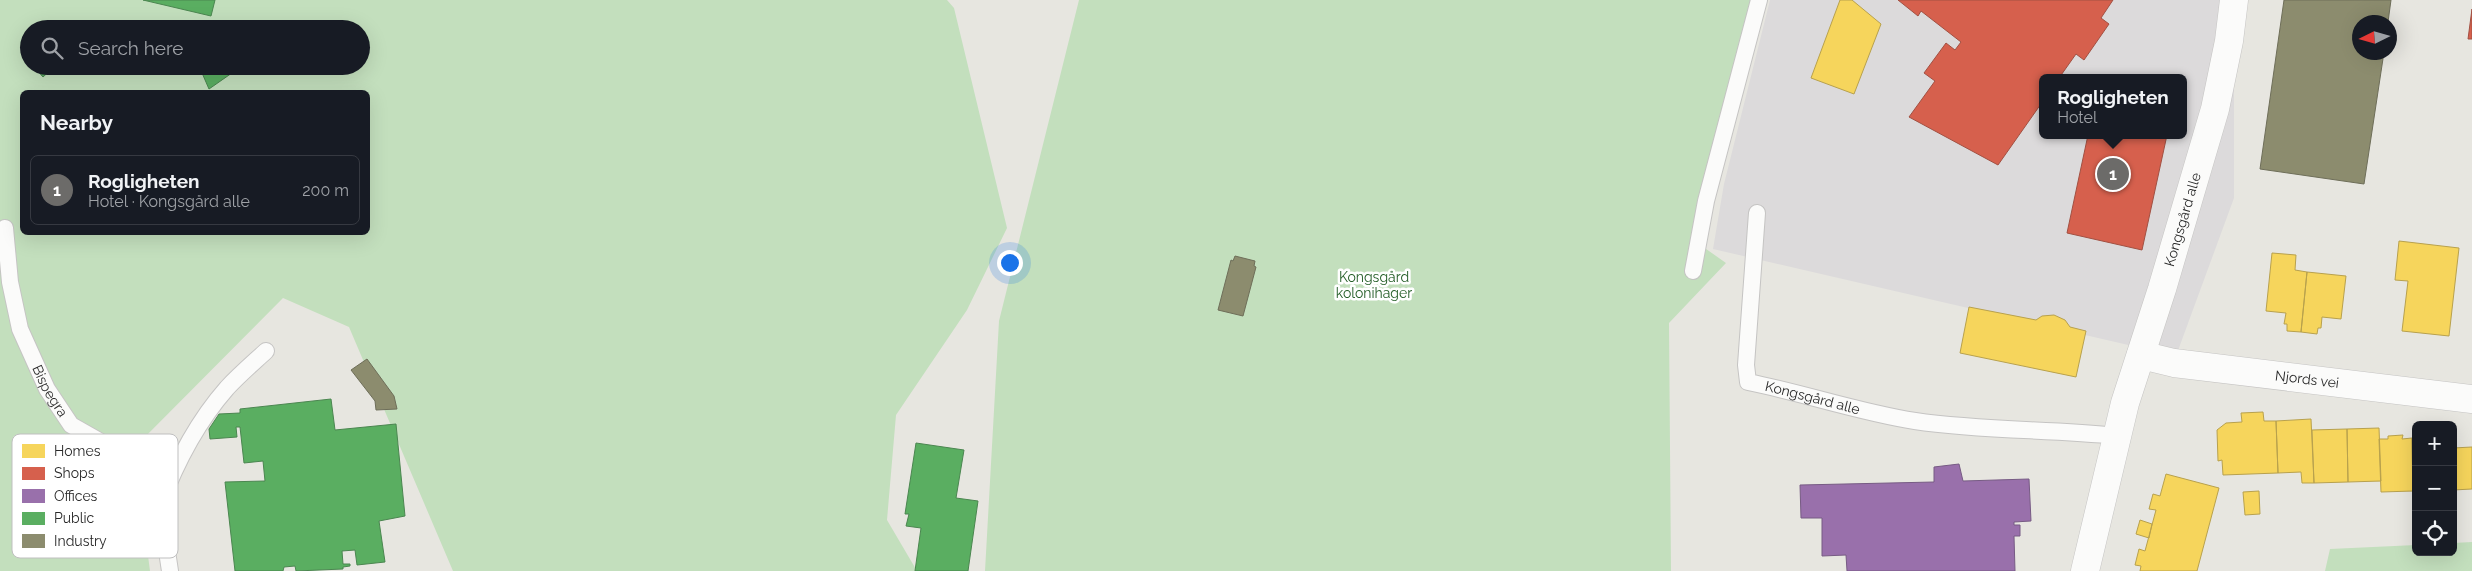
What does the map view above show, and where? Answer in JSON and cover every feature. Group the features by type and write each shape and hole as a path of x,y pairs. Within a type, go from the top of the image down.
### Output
{"street":[{"name":"Kongsgård alle","path":"2085,571 2117,436 2215,109 2229,42 2234,0"},
{"name":"Njords vei","path":"2141,355 2174,363 2472,399"}],"lane":[{"path":"1693,271 1706,201 1760,0"},
{"name":"Kongsgård alle","path":"1756,213 1746,365 1748,382 1784,389 1877,414 1916,421 1988,429 2074,432 2117,436"},
{"name":"Bispegra","path":"5,228 10,282 20,329 47,389 71,425 87,434"},
{"path":"178,468 196,432 211,408 228,387 266,351"},
{"name":"Bispegra","path":"168,558 170,571"}],"shaded area":[{"path":"1770,0 2234,0 2234,198 2176,356 1713,249 1724,184"}],"green space":[{"path":"0,0 947,0 954,8 1007,228 967,310 896,415 887,520 917,571 453,571 349,327 283,298 148,434 12,434 12,558 148,558 150,571 0,571"},
{"name":"Kongsgård kolonihager","path":"1079,0 1762,0 1699,244 1726,263 1669,323 1671,571 985,571 999,321"},
{"path":"2472,542 2472,571 2325,571 2330,549 2412,545 2412,556 2457,556 2457,543"}],"building: Homes":[{"path":"1840,0 1852,0 1881,24 1854,94 1811,78"},
{"path":"2399,241 2459,248 2449,336 2402,331 2408,281 2395,280"},
{"path":"2272,253 2296,255 2295,270 2307,272 2301,332 2287,331 2287,324 2284,324 2286,313 2266,311"},
{"path":"2307,272 2346,276 2341,319 2322,317 2321,328 2318,328 2317,334 2301,332"},
{"path":"1969,307 2036,320 2042,316 2054,315 2065,320 2070,327 2086,331 2076,377 1960,353"},
{"path":"2263,412 2264,421 2276,421 2278,473 2223,475 2222,460 2218,461 2217,430 2226,423 2242,422 2241,413"},
{"path":"2311,419 2314,483 2302,483 2301,472 2278,473 2276,421"},
{"path":"2379,428 2381,481 2348,482 2347,429"},
{"path":"2347,429 2348,482 2314,483 2312,430"},
{"path":"2403,435 2402,439 2412,438 2412,491 2381,492 2379,439 2388,439 2388,436"},
{"path":"2472,447 2472,489 2457,490 2457,448"},
{"path":"2166,474 2219,488 2197,571 2140,571 2141,566 2135,565 2139,549 2145,551 2156,510 2149,509 2153,494 2160,496"},
{"path":"2259,491 2260,514 2245,515 2243,492"},
{"path":"2140,520 2152,524 2149,538 2136,534"}],"building: Shops":[{"path":"1898,0 2113,0 2101,18 2109,24 2084,60 2076,54 2062,74 2039,74 2039,107 1998,165 1909,117 1935,81 1924,73 1946,43 1955,50 1961,42 1921,11 1918,16"},
{"path":"2472,9 2472,39 2468,39"},
{"path":"2087,139 2166,139 2142,250 2067,233"}],"building: Offices":[{"path":"1959,464 1963,481 2029,479 2031,521 2014,522 2014,525 2020,525 2020,536 2014,536 2015,571 1847,571 1846,555 1822,556 1822,518 1801,518 1800,485 1934,482 1934,467"}],"building: Public":[{"path":"143,0 215,0 211,16"},
{"path":"203,75 229,75 209,89"},
{"path":"331,399 335,430 396,424 405,516 379,521 385,562 357,565 355,550 342,551 343,564 350,564 350,566 343,567 343,569 296,571 295,566 284,567 283,571 235,571 225,482 265,481 263,461 244,463 240,427 236,427 237,437 210,439 209,429 219,414 240,413 240,409"},
{"path":"916,443 964,450 956,498 978,501 968,571 915,571 921,528 906,526 909,514 905,514"}],"building: Industry":[{"path":"2284,0 2391,0 2389,15 2352,15 2352,60 2383,60 2364,184 2260,169"},
{"path":"1235,256 1255,261 1254,266 1256,267 1243,316 1218,310 1231,260 1233,261"},
{"path":"367,359 394,396 397,409 376,410 375,401 351,370"}],"place":[{"name":"Rogligheten","path":"2113,174"}]}
